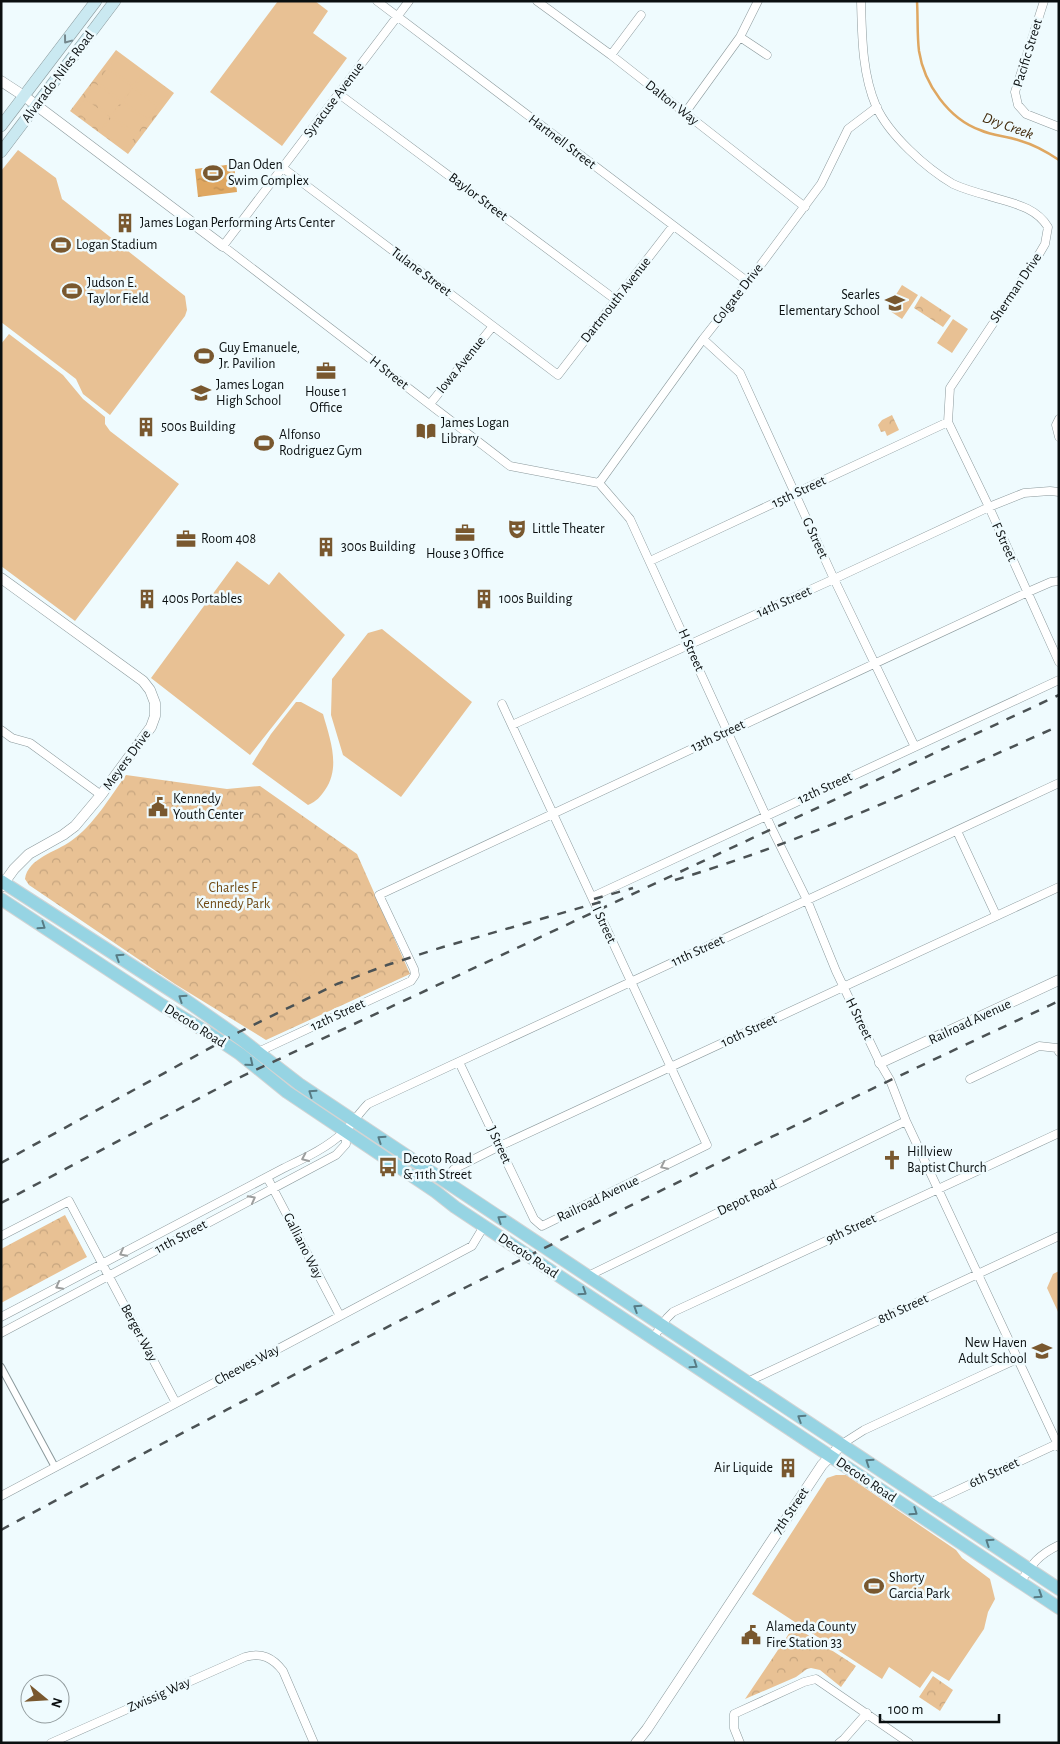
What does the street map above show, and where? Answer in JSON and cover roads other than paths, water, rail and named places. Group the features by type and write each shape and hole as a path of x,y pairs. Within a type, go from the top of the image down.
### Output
{"main road":[{"name":"Alvarado-Niles Road","path":"1,126 96,1"},
{"name":"Alvarado-Niles Road","path":"1,152 115,1"},
{"name":"Decoto Road","path":"2,883 184,999 299,1084 1059,1589"},
{"name":"Decoto Road","path":"1,899 156,1002 218,1039 240,1054 287,1092 484,1226 1059,1608"}],"street":[{"name":"Hartnell Street","path":"377,1 748,282"},
{"name":"Syracuse Avenue","path":"223,246 409,1"},
{"name":"Dalton Way","path":"536,1 611,55 805,207"},
{"path":"685,113 740,36 758,1"},
{"name":"Sherman Drive","path":"861,1 862,44 866,70 876,106 890,127 918,160 954,184 1019,204 1042,218 1048,227 1048,236 1041,250 950,388 948,422"},
{"name":"Pacific Street","path":"1044,1 1015,92 1018,105 1026,114 1059,127"},
{"path":"611,55 641,15"},
{"path":"740,36 767,55"},
{"name":"H Street","path":"1,81 24,96 223,246 510,466 599,483 630,519 766,816 807,900 844,988 890,1080 906,1120 1058,1444"},
{"name":"Baylor Street","path":"339,94 616,300"},
{"name":"Colgate Drive","path":"599,483 703,339 822,184 848,130 876,106"},
{"name":"Tulane Street","path":"283,168 558,375"},
{"name":"Dartmouth Avenue","path":"558,375 673,226"},
{"name":"Iowa Avenue","path":"430,404 493,326"},
{"name":"G Street","path":"703,339 740,374 834,580 915,747"},
{"path":"1059,419 1056,425 1059,437"},
{"name":"15th Street","path":"650,561 948,422"},
{"name":"F Street","path":"948,422 1059,662"},
{"name":"14th Street","path":"512,725 834,580 988,507 1024,493 1059,492"},
{"name":"Meyers Drive","path":"1,578 143,681 154,697 156,710 152,727 75,826 29,854 2,883"},
{"name":"13th Street","path":"415,975 379,895 874,662 1028,592 1051,582 1059,581"},
{"name":"12th Street","path":"592,897 1059,680"},
{"name":"I Street","path":"502,704 551,814 592,897 707,1145"},
{"path":"1,730 12,738 30,743 101,795"},
{"name":"11th Street","path":"1,1317 313,1154 345,1131 368,1104 1059,783"},
{"path":"957,831 996,916"},
{"name":"10th Street","path":"444,1181 454,1169 500,1146 1059,887"},
{"name":"12th Street","path":"258,1052 411,981 415,975"},
{"name":"Railroad Avenue","path":"880,1063 1059,980"},
{"path":"970,1080 1039,1046 1058,1050"},
{"name":"J Street","path":"460,1062 534,1219 542,1226"},
{"name":"Depot Road","path":"588,1276 906,1120"},
{"name":"11th Street","path":"1,1333 336,1155 346,1144 345,1131"},
{"name":"9th Street","path":"653,1338 673,1312 1059,1133"},
{"name":"Railroad Avenue","path":"542,1226 707,1145"},
{"name":"Galliano Way","path":"267,1177 340,1316"},
{"name":"Berger Way","path":"1,1236 68,1201 176,1403"},
{"name":"Cheeves Way","path":"1,1496 472,1246 484,1226"},
{"name":"8th Street","path":"747,1382 1059,1236"},
{"name":"7th Street","path":"636,1743 830,1456 842,1444 864,1430 1017,1359"},
{"path":"1,1367 55,1467"},
{"name":"6th Street","path":"930,1503 1058,1444"},
{"path":"1020,1582 1036,1559 1045,1552 1059,1546"},
{"name":"Zwissig Way","path":"52,1743 248,1656 257,1655 267,1657 276,1662 283,1671 314,1743"},
{"path":"740,1743 734,1728 734,1714 804,1682 816,1679 909,1743"},
{"path":"839,1743 866,1713"}],"water":[{"path":"234,164 237,192 198,197 195,169"}],"waterway":[{"name":"Dry Creek","path":"917,1 918,45 922,63 932,88 948,109 969,125 985,132 1016,139 1059,160"}],"railway":[{"path":"1,1203 232,1081 1059,695"},
{"path":"675,880 773,847 870,809 1059,726"},
{"path":"594,899 633,888"},
{"path":"1,1163 239,1032 337,984 443,947 604,901"},
{"path":"1,1530 262,1391 526,1257 792,1127 1059,1001"}],"place":[{"name":"Dan Oden Swim Complex","path":"213,173"},
{"name":"James Logan Performing Arts Center","path":"125,223"},
{"name":"Logan Stadium","path":"61,245"},
{"name":"Judson E. Taylor Field","path":"72,291"},
{"name":"Searles Elementary School","path":"895,303"},
{"name":"Guy Emanuele, Jr. Pavilion","path":"204,356"},
{"name":"House 1 Office","path":"326,371"},
{"name":"James Logan High School","path":"201,393"},
{"name":"500s Building","path":"146,427"},
{"name":"James Logan Library","path":"426,431"},
{"name":"Alfonso Rodriguez Gym","path":"264,443"},
{"name":"Little Theater","path":"517,529"},
{"name":"House 3 Office","path":"465,533"},
{"name":"Room 408","path":"186,539"},
{"name":"300s Building","path":"326,547"},
{"name":"400s Portables","path":"147,599"},
{"name":"100s Building","path":"484,599"},
{"name":"Kennedy Youth Center","path":"158,807"},
{"name":"Hillview Baptist Church","path":"892,1160"},
{"name":"Decoto Road & 11th Street","path":"388,1167"},
{"name":"New Haven Adult School","path":"1042,1351"},
{"name":"Air Liquide","path":"788,1468"},
{"name":"Shorty Garcia Park","path":"874,1586"},
{"name":"Alameda County Fire Station 33","path":"751,1635"}],"park label":[{"name":"Charles F Kennedy Park","path":"233,896"}]}
